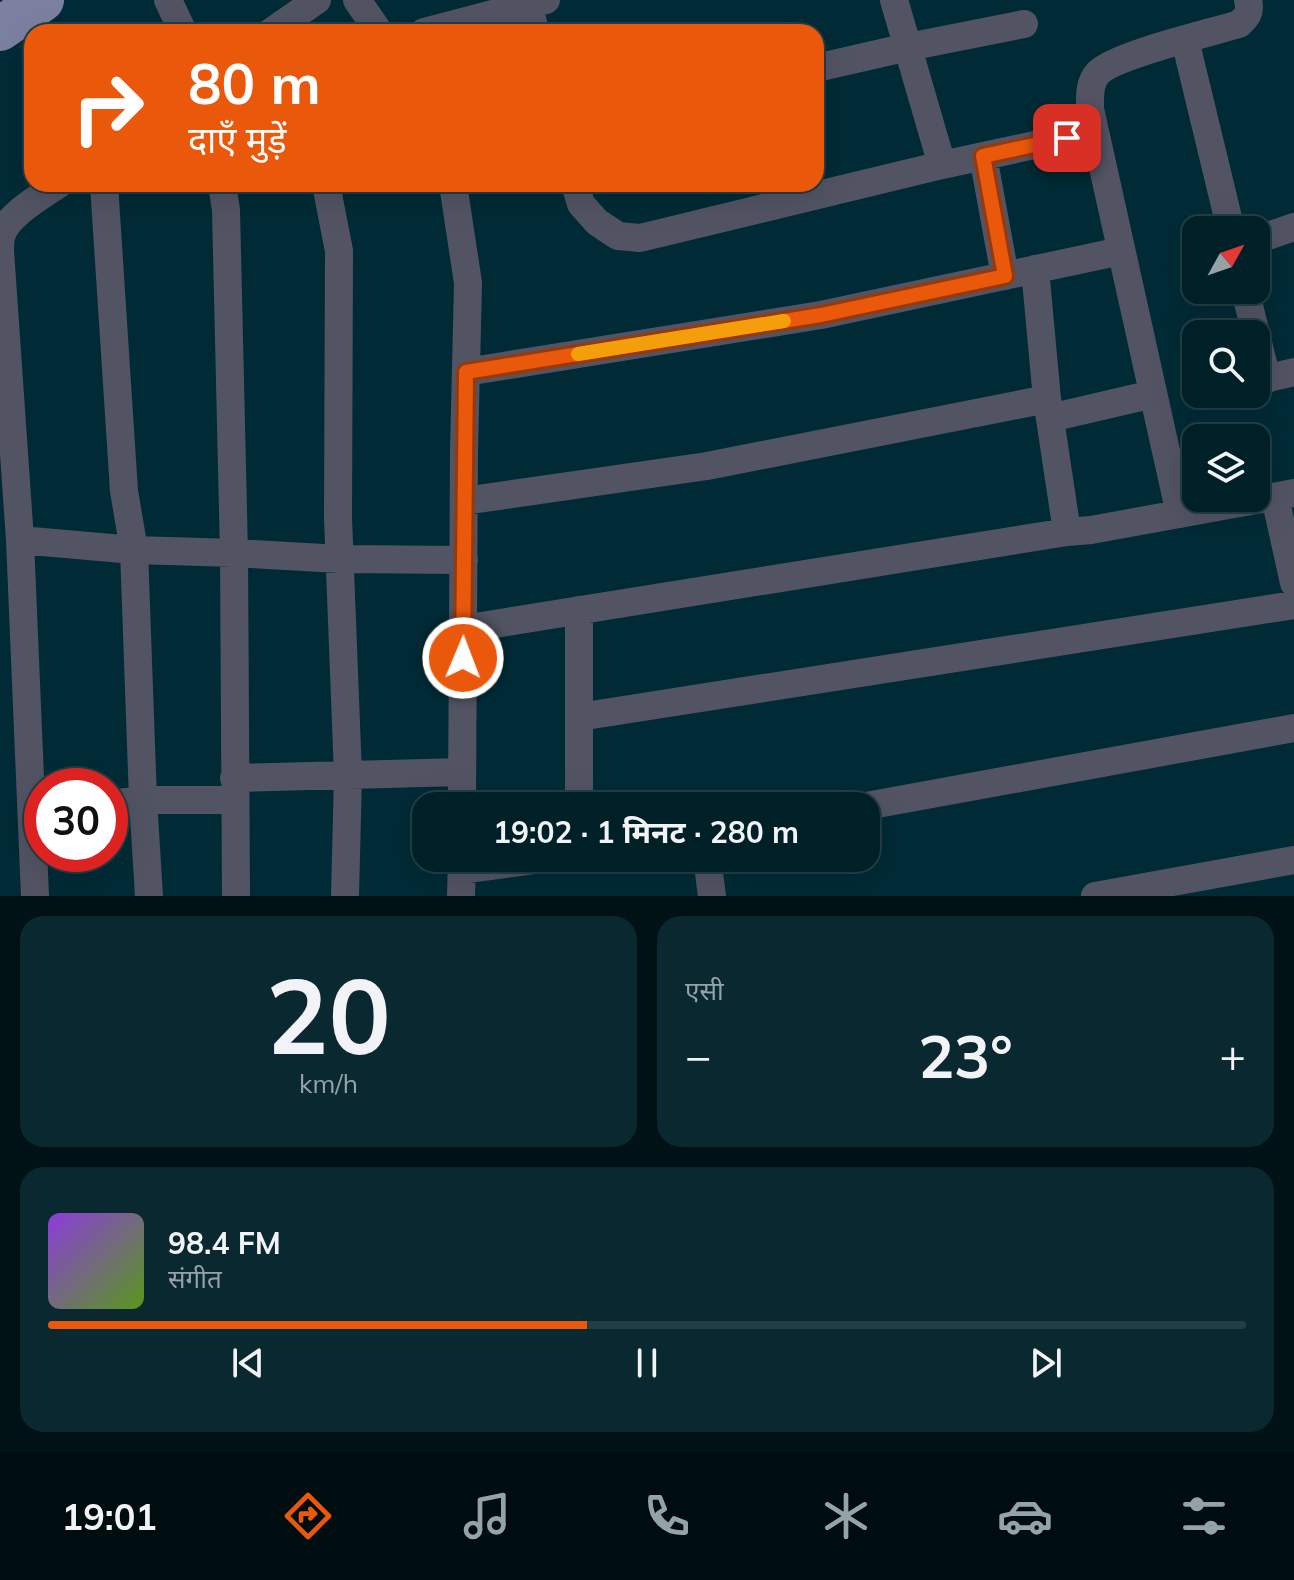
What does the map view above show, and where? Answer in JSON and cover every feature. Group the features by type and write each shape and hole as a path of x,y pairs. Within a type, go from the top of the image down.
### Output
{"main road":[{"path":"0,29 42,0"}],"street":[{"path":"168,0 179,24"},
{"path":"282,24 317,0"},
{"path":"357,0 374,24"},
{"path":"894,0 942,165"},
{"path":"1180,514 1090,109 1091,86 1097,73 1120,60 1239,24 1247,17 1248,0"},
{"path":"469,24 537,12"},
{"path":"824,66 1024,24"},
{"path":"1185,40 1228,216"},
{"path":"577,192 581,204 597,222 618,236 640,238 942,165 1095,132"},
{"path":"983,156 1005,276"},
{"path":"34,768 2,292 1,237 16,215 48,192"},
{"path":"105,192 124,491 134,550 149,896"},
{"path":"223,192 234,553 236,896"},
{"path":"328,192 339,251 338,518 348,775 345,896"},
{"path":"454,192 468,283 462,792"},
{"path":"1270,235 1294,227"},
{"path":"466,372 821,315 1121,251"},
{"path":"1035,269 1049,408 1067,532"},
{"path":"464,501 707,466 1049,408 1153,394"},
{"path":"463,629 1091,530 1284,495 1294,583"},
{"path":"20,540 134,550 340,559 464,560"},
{"path":"579,717 1294,605"},
{"path":"579,610 579,792"},
{"path":"880,803 1294,728"},
{"path":"128,802 348,775 462,772"},
{"path":"1095,896 1294,860"},
{"path":"35,896 36,872"},
{"path":"709,872 712,896"}],"slow traffic":[{"path":"578,354 784,321"}],"route":[{"path":"463,658 466,372 821,315 1005,276 983,156 1067,138"}]}
